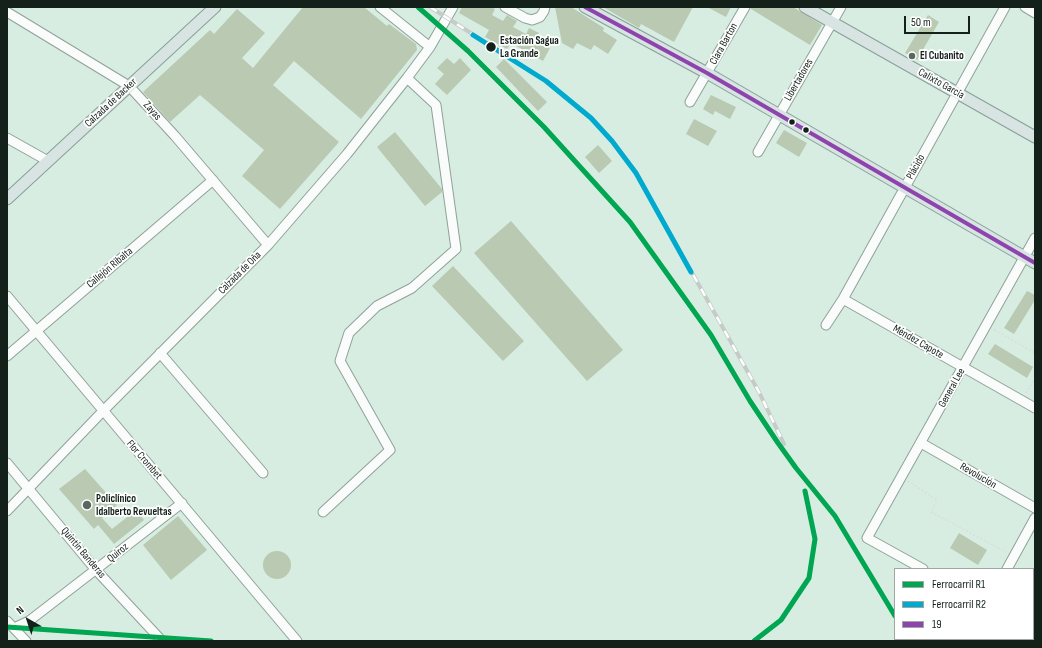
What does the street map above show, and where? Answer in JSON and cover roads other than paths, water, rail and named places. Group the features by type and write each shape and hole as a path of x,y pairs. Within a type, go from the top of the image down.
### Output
{"main road":[{"path":"585,7 707,74 1035,263"},
{"name":"Calixto García","path":"805,7 1035,137"},
{"name":"Calzada de Backer","path":"7,200 212,8"}],"street":[{"path":"380,7 430,47"},
{"path":"505,7 525,18 532,20 540,17 545,7"},
{"name":"Clara Barton","path":"690,102 744,7"},
{"name":"Libertadores","path":"758,152 841,7"},
{"name":"Plácido","path":"826,325 843,299 1005,7"},
{"path":"1025,7 1035,13"},
{"name":"Calzada de Oña","path":"7,511 103,411 268,245 347,154 407,78 430,47 451,11"},
{"name":"Zayas","path":"7,12 129,86 213,180 268,245"},
{"path":"323,512 390,450 340,361 349,333 377,306 412,288 456,249 436,105 407,78"},
{"path":"7,138 48,161"},
{"name":"Callejón Ribalta","path":"7,356 213,180"},
{"name":"General Lee","path":"921,568 867,538 1035,238"},
{"name":"Flor Crombet","path":"7,296 297,641"},
{"name":"Méndez Capote","path":"843,299 1035,408"},
{"path":"160,353 264,473"},
{"name":"Revolución","path":"921,443 1035,508"},
{"name":"Quintín Banderas","path":"7,463 96,570 162,641"},
{"name":"Quiroz","path":"14,628 29,621 182,503"},
{"path":"1008,568 1035,518"},
{"path":"7,620 26,641"}],"railway":[{"path":"418,7 468,51 544,127 630,222 711,335 750,401 778,443 835,516"},
{"path":"430,7 546,81 591,118 612,141 636,173 759,392 784,444"},
{"path":"754,641 781,620 809,578 815,539 805,491"},
{"path":"7,627 211,641"}],"rail line":[{"name":"R1","path":"418,7 468,51 544,127 630,222 711,335 750,401 778,443 835,516 894,614"},
{"name":"R2","path":"473,35 546,81 591,118 612,141 636,173 691,272"},
{"name":"R1","path":"754,641 781,620 809,578 815,539 805,491"},
{"name":"R1","path":"7,627 211,641"}],"place":[{"name":"Estación Sagua La Grande","path":"491,47"},
{"name":"El Cubanito","path":"912,56"},
{"name":"Policlínico Idalberto Revueltas","path":"87,505"}]}
